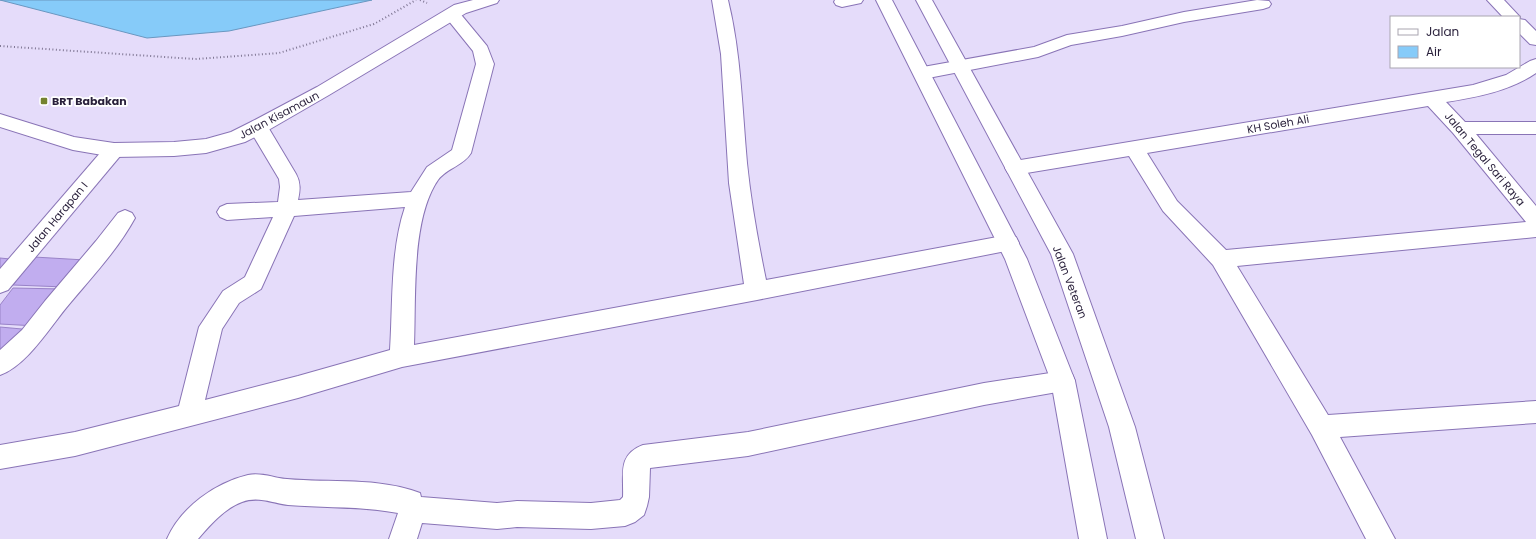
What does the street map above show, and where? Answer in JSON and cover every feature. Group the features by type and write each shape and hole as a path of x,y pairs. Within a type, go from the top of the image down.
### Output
{"street":[{"name":"Jalan Kisamaun","path":"0,120 74,143 114,150 174,149 206,146 238,137 258,127 323,91 457,8 491,0"},
{"path":"720,0 731,64 742,214 757,291"},
{"path":"884,0 1016,259 1063,380 1093,539"},
{"name":"Jalan Veteran","path":"924,0 1062,254 1122,427 1150,539"},
{"path":"1495,0 1511,16"},
{"path":"923,74 1038,52 1067,40 1122,32 1184,17 1263,4"},
{"path":"402,357 406,262 417,199 431,174 456,158 461,153 485,64 481,50 457,8"},
{"path":"1520,25 1536,40"},
{"name":"KH Soleh Ali","path":"1016,168 1432,99 1509,81 1536,65"},
{"name":"Jalan Tegal Sari Raya","path":"1432,99 1460,128 1536,220"},
{"path":"189,415 211,327 231,298 253,283 287,209 290,187 289,179 258,127"},
{"path":"1460,128 1536,128"},
{"path":"1135,149 1170,206 1221,259 1321,427 1381,539"},
{"name":"Jalan Harapan I","path":"0,284 114,150"},
{"path":"227,212 417,199"},
{"path":"0,365 30,337 53,307 104,247 125,218"},
{"path":"1221,259 1536,229"},
{"path":"0,457 75,444 298,387 402,357 1008,243"},
{"path":"413,509 497,516 517,514 591,516 626,514 634,506 636,497 637,462 643,457 748,444 984,394 1063,380"},
{"path":"1321,427 1536,412"},
{"path":"181,539 197,519 209,508 232,493 252,487 297,493 373,496 410,502 413,509 403,539"}],"path":[{"path":"0,46 195,59 279,53 374,24 416,0"}],"water":[{"path":"0,0 372,0 229,31 147,38"}],"building":[{"path":"34,257 85,260 65,287 13,285"},
{"path":"0,258 10,259 0,271"},
{"path":"13,288 63,289 37,326 0,324 0,305"},
{"path":"0,327 33,330 0,358"}],"place":[{"name":"BRT Babakan","path":"44,101"}]}
